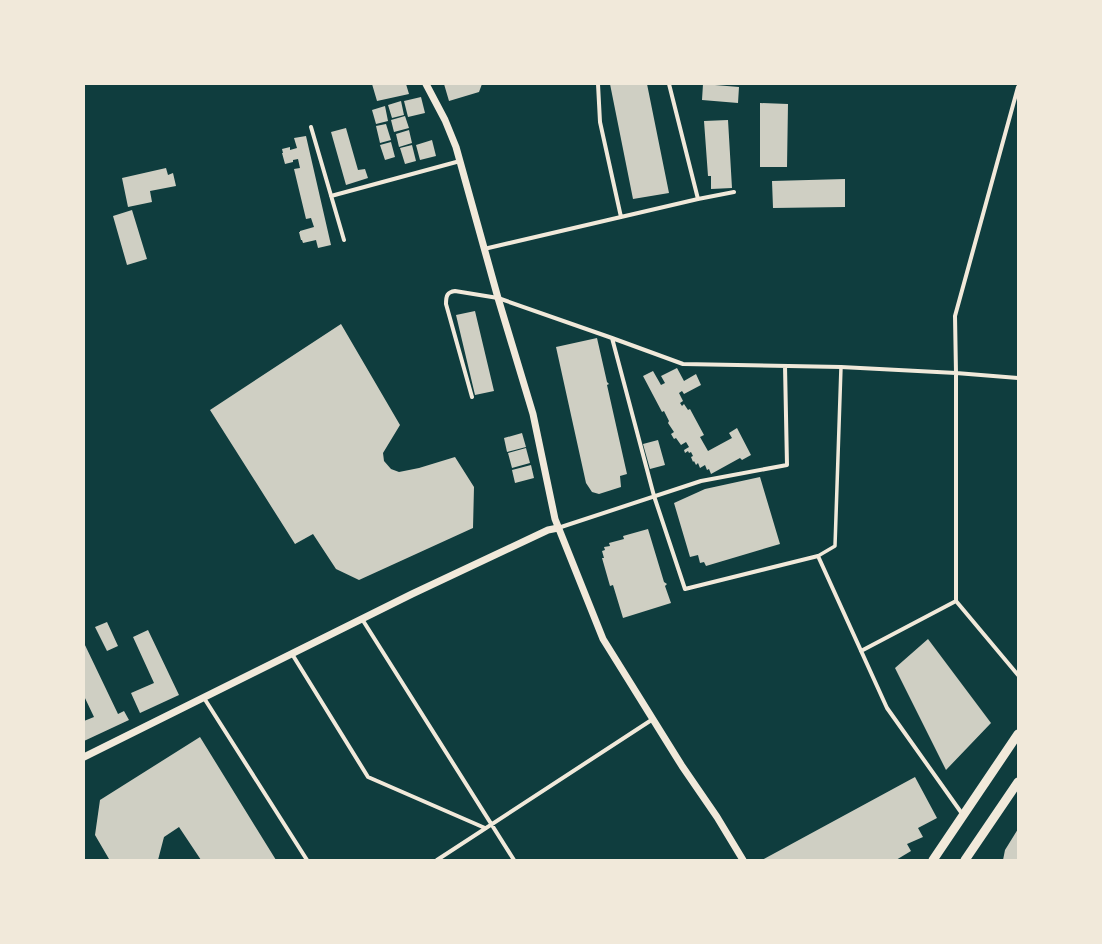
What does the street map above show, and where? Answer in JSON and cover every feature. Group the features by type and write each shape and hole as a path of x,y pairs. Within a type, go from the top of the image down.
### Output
{"main road":[{"path":"933,860 1018,734"},
{"path":"965,860 1018,782"}],"street":[{"path":"426,84 451,133 461,161 484,249 533,414 554,519 603,639 682,766 717,817 743,860"},
{"path":"598,84 600,122 622,217"},
{"path":"669,84 698,199"},
{"path":"1018,87 955,316 956,601 1018,675"},
{"path":"311,127 344,240"},
{"path":"331,196 461,161"},
{"path":"484,249 734,192"},
{"path":"472,397 446,304 446,296 450,292 455,291 498,298 683,364 841,367 1018,378"},
{"path":"612,338 654,496 685,589 818,556 835,546 841,367"},
{"path":"84,757 412,594 541,534 701,481 787,465 786,366"},
{"path":"818,556 887,708 963,815"},
{"path":"861,651 956,601"},
{"path":"362,619 514,860"},
{"path":"292,654 368,777 485,828"},
{"path":"204,698 307,860"},
{"path":"437,860 653,719"}],"building":[{"path":"372,84 406,84 409,94 377,101"},
{"path":"444,84 482,84 479,92 449,101"},
{"path":"610,84 647,84 669,193 633,199"},
{"path":"703,84 739,87 738,103 702,100"},
{"path":"421,97 425,113 408,117 404,101"},
{"path":"401,101 404,115 392,118 388,105"},
{"path":"760,103 788,104 787,167 760,167"},
{"path":"385,106 388,121 376,124 372,110"},
{"path":"405,116 409,128 394,132 391,120"},
{"path":"728,120 732,188 711,189 711,176 708,176 704,121"},
{"path":"386,124 391,140 380,143 376,126"},
{"path":"346,128 358,170 365,169 368,178 346,185 331,132"},
{"path":"409,130 412,143 399,147 396,134"},
{"path":"306,136 331,245 318,248 316,240 303,243 301,240 300,231 314,227 311,218 306,219 294,169 300,168 298,159 285,164 282,153 282,149 290,147 290,150 297,148 294,138"},
{"path":"432,140 436,156 420,160 416,145"},
{"path":"391,142 395,157 385,160 380,145"},
{"path":"412,145 416,161 405,164 400,148"},
{"path":"166,168 168,175 173,173 176,186 150,191 152,202 128,207 122,178"},
{"path":"845,179 845,207 773,208 772,181"},
{"path":"132,210 147,259 127,265 113,216"},
{"path":"475,311 494,391 475,395 456,315"},
{"path":"341,324 400,425 383,453 384,461 391,469 399,472 419,468 455,457 474,487 473,528 359,580 336,569 313,534 295,544 210,410"},
{"path":"597,338 607,382 609,384 607,385 627,474 620,476 621,487 599,494 592,492 586,483 556,347"},
{"path":"677,368 684,381 696,374 701,385 684,394 682,391 679,393 683,401 680,403 682,406 684,404 688,410 690,409 704,435 700,437 708,451 732,438 729,433 737,428 751,455 742,460 740,458 711,474 705,465 700,468 698,463 696,465 694,461 693,462 691,452 689,453 688,451 685,453 684,450 689,447 686,442 681,445 676,438 674,439 671,434 674,432 668,423 669,421 664,411 662,412 643,376 653,371 661,385 665,383 661,376"},
{"path":"522,433 526,447 507,452 504,438"},
{"path":"658,440 665,465 650,469 643,444"},
{"path":"526,448 530,463 512,468 508,453"},
{"path":"531,465 534,478 515,483 512,470"},
{"path":"760,477 780,544 706,566 704,562 700,563 698,555 690,557 674,503 705,489"},
{"path":"648,529 664,582 667,584 665,586 671,603 623,618 613,585 610,586 602,558 604,558 602,551 605,550 604,547 610,546 609,543 624,539 623,536"},
{"path":"107,622 118,646 107,651 95,627"},
{"path":"148,630 179,695 140,713 131,693 154,683 133,637"},
{"path":"928,639 991,723 946,770 895,668"},
{"path":"84,643 118,714 124,711 129,720 84,741 84,721 94,717 84,696"},
{"path":"200,737 276,860 201,860 179,827 164,837 158,860 109,859 95,835 100,800"},
{"path":"915,777 937,818 918,828 923,837 907,844 911,851 896,860 762,860"},
{"path":"1018,829 1018,860 1003,860 1005,850"}]}
